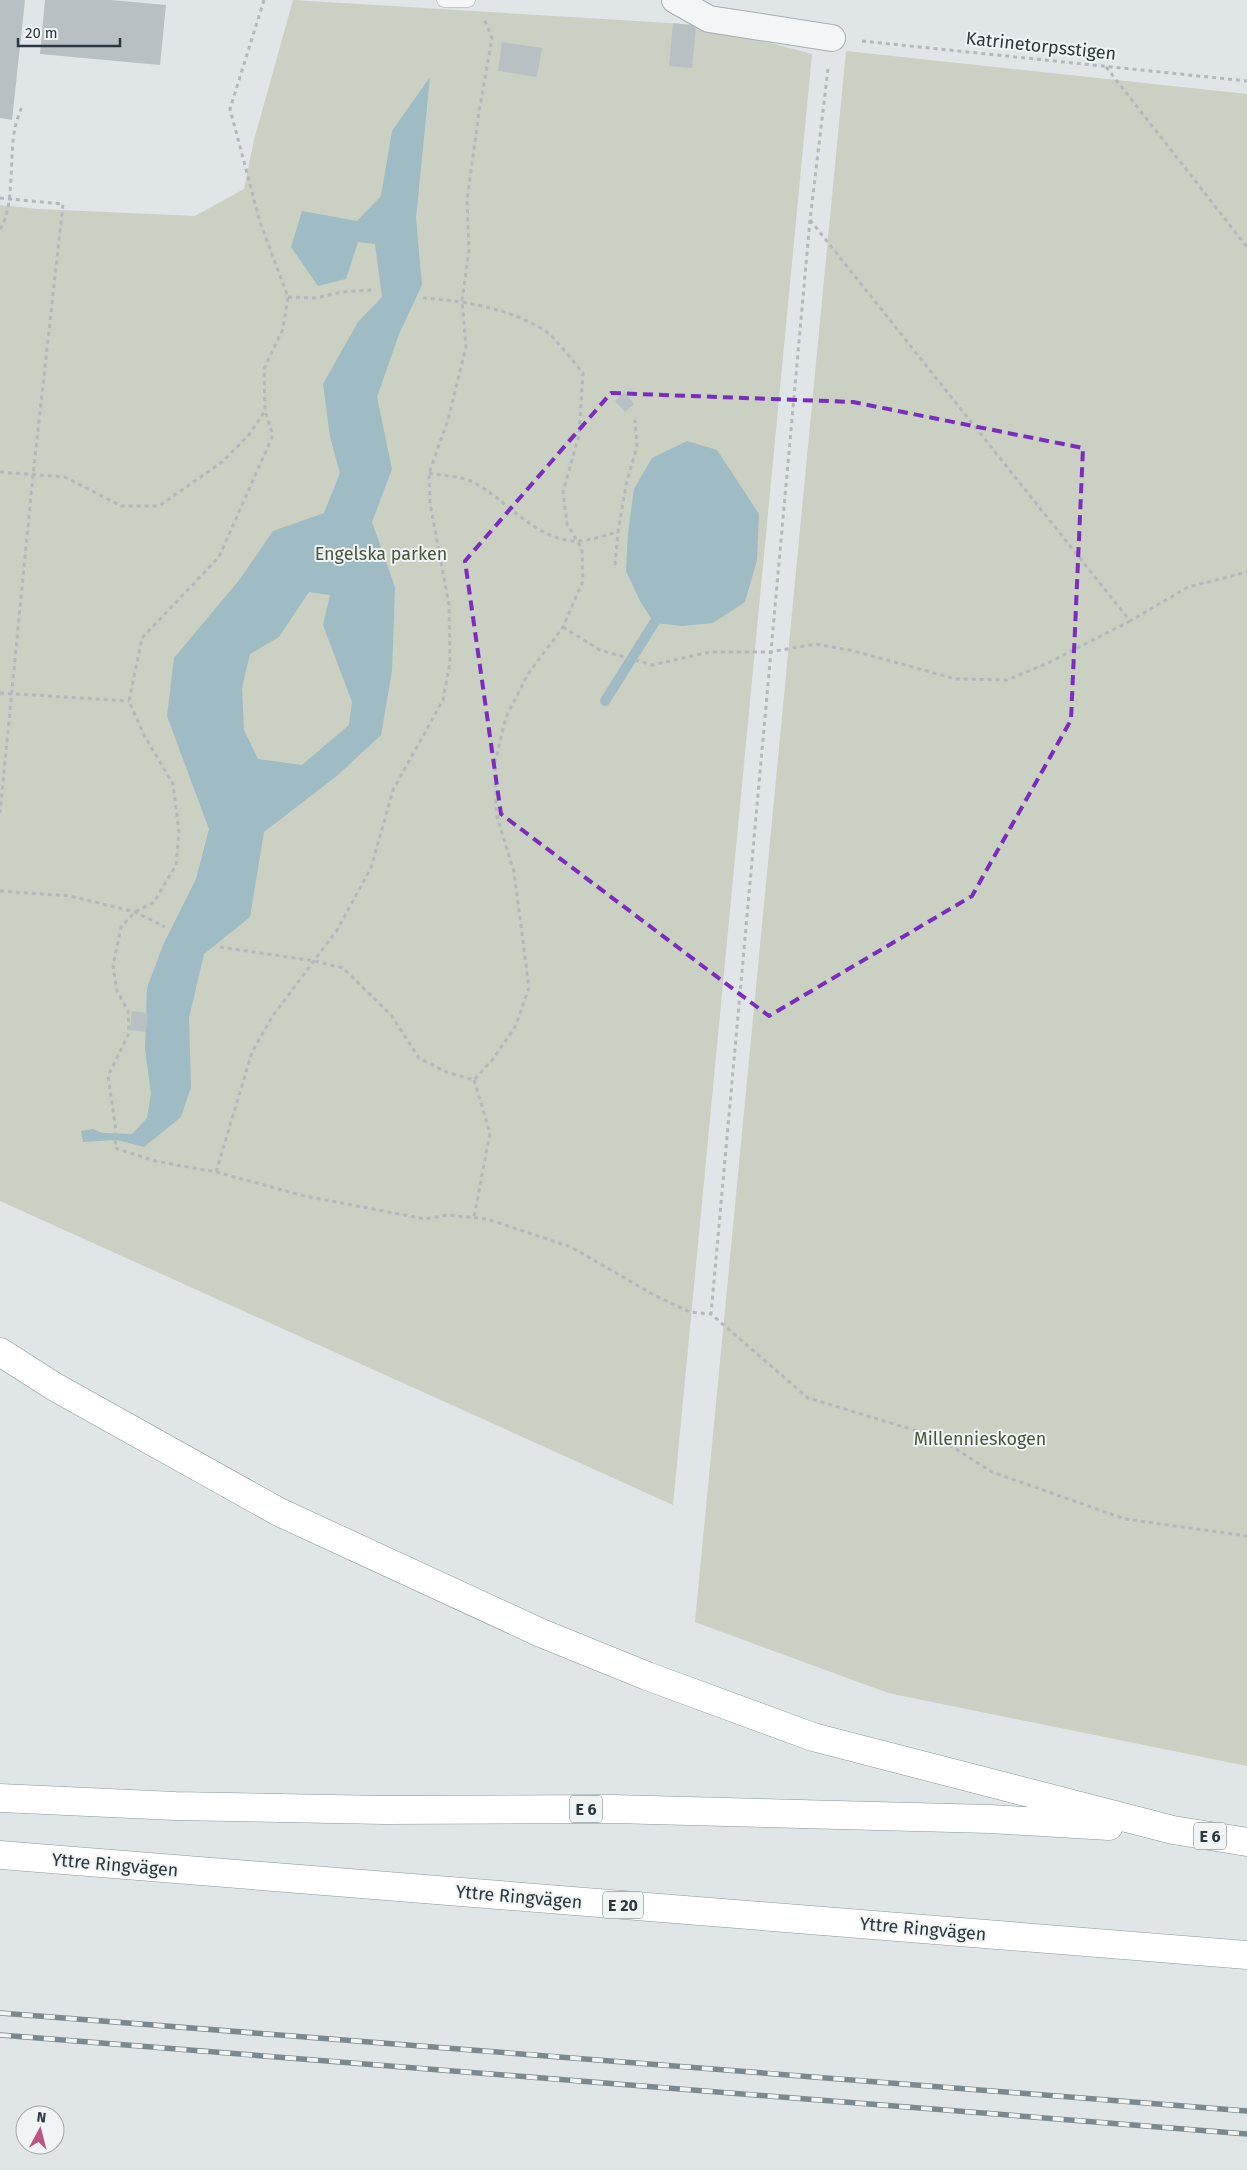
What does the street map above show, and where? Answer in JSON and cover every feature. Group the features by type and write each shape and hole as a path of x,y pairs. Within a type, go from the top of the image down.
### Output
{"highway":[{"path":"0,1352 63,1392 279,1512 541,1633 647,1676 813,1737 1172,1830"},
{"name":"E 6","path":"0,1798 195,1807 384,1810 642,1809 990,1819 1172,1830 1247,1842"},
{"name":"Yttre Ringvägen","path":"0,1855 1247,1955"}],"street":[{"path":"675,0 709,18 832,38"}],"lane":[{"path":"444,0 468,0"}],"path":[{"path":"264,0 230,109 260,222 288,297 283,330 264,369 265,411 272,435 219,557 142,638 129,701 144,735 173,784 179,832 176,865 154,902 135,912 121,927 112,966 116,991 128,1011 129,1033 108,1076 116,1131 115,1148 155,1161 216,1172 305,1196 425,1219 448,1215 487,1219 571,1247 673,1304 690,1312 711,1314 808,1398 937,1436 992,1472 1125,1519 1247,1536"},
{"path":"216,1172 252,1052 272,1017 337,930 371,868 393,790 443,700 450,662 449,605 430,503 429,474 448,420 466,347 462,300 468,251 467,200 478,112 492,38 483,15"},
{"path":"711,1314 810,220 832,38"},
{"name":"Katrinetorpsstigen","path":"832,38 1247,81"},
{"path":"1105,66 1247,247"},
{"path":"0,229 4,224 9,198 15,128 22,106"},
{"path":"0,198 63,204 33,475 0,814"},
{"path":"810,220 1130,621"},
{"path":"288,297 315,298 342,292 371,290"},
{"path":"423,298 462,300 507,313 546,331 582,373 579,435 563,492 567,524 582,549 583,581 563,627 528,674 506,717 496,762 496,813 514,872 529,988 515,1027 493,1059 474,1080"},
{"path":"0,472 65,477 121,506 159,506 222,462 248,436 265,411"},
{"path":"615,564 626,485 637,446 635,420"},
{"path":"429,474 470,481 502,501 536,528 555,538 577,541 618,532"},
{"path":"563,627 600,650 652,665 710,652 770,652 816,644 854,651 956,678 1007,680 1048,664 1130,621 1188,587 1247,572"},
{"path":"0,693 129,701"},
{"path":"0,891 70,896 135,912 165,927"},
{"path":"220,947 314,961 342,968 391,1015 419,1058 446,1072 474,1080"},
{"path":"474,1080 490,1134 474,1218"}],"highlighted area":[{"path":"611,393 853,402 1083,448 1071,720 972,896 769,1016 501,814 465,561"}],"green space":[{"name":"Engelska parken","path":"293,0 702,25 812,54 673,1505 0,1201 0,205 38,209 195,216 244,189 254,140"},
{"name":"Millennieskogen","path":"846,51 1247,94 1247,1766 888,1693 695,1622"}],"water":[{"path":"430,77 416,218 422,285 399,334 377,397 392,469 372,522 395,587 392,671 381,735 338,775 264,832 250,917 204,954 189,1018 191,1087 181,1117 144,1147 117,1140 83,1142 81,1131 93,1129 102,1133 132,1134 147,1118 151,1094 145,1049 147,988 163,945 196,879 209,829 167,716 174,658 240,579 273,531 324,513 340,473 330,437 323,384 358,322 382,297 375,244 358,242 346,279 318,286 291,247 302,211 357,221 381,196 392,131","holes":["309,592 330,595 323,625 352,702 349,725 302,765 258,759 244,730 242,688 250,654 279,637"]},
{"path":"687,441 717,450 759,514 757,560 745,602 713,623 682,626 654,623 640,601 626,571 628,533 634,489 652,458"}],"building":[{"path":"0,0 25,0 12,120 0,118"},
{"path":"45,0 111,0 166,5 160,65 40,54"},
{"path":"673,23 696,26 692,68 669,66"},
{"path":"502,42 542,48 537,77 498,71"},
{"path":"625,392 634,404 625,412 615,401"},
{"path":"132,1011 148,1013 146,1032 130,1030"}],"waterway":[{"path":"605,701 654,623"}],"railway":[{"path":"0,2013 1247,2111"},
{"path":"0,2035 1247,2134"}]}
